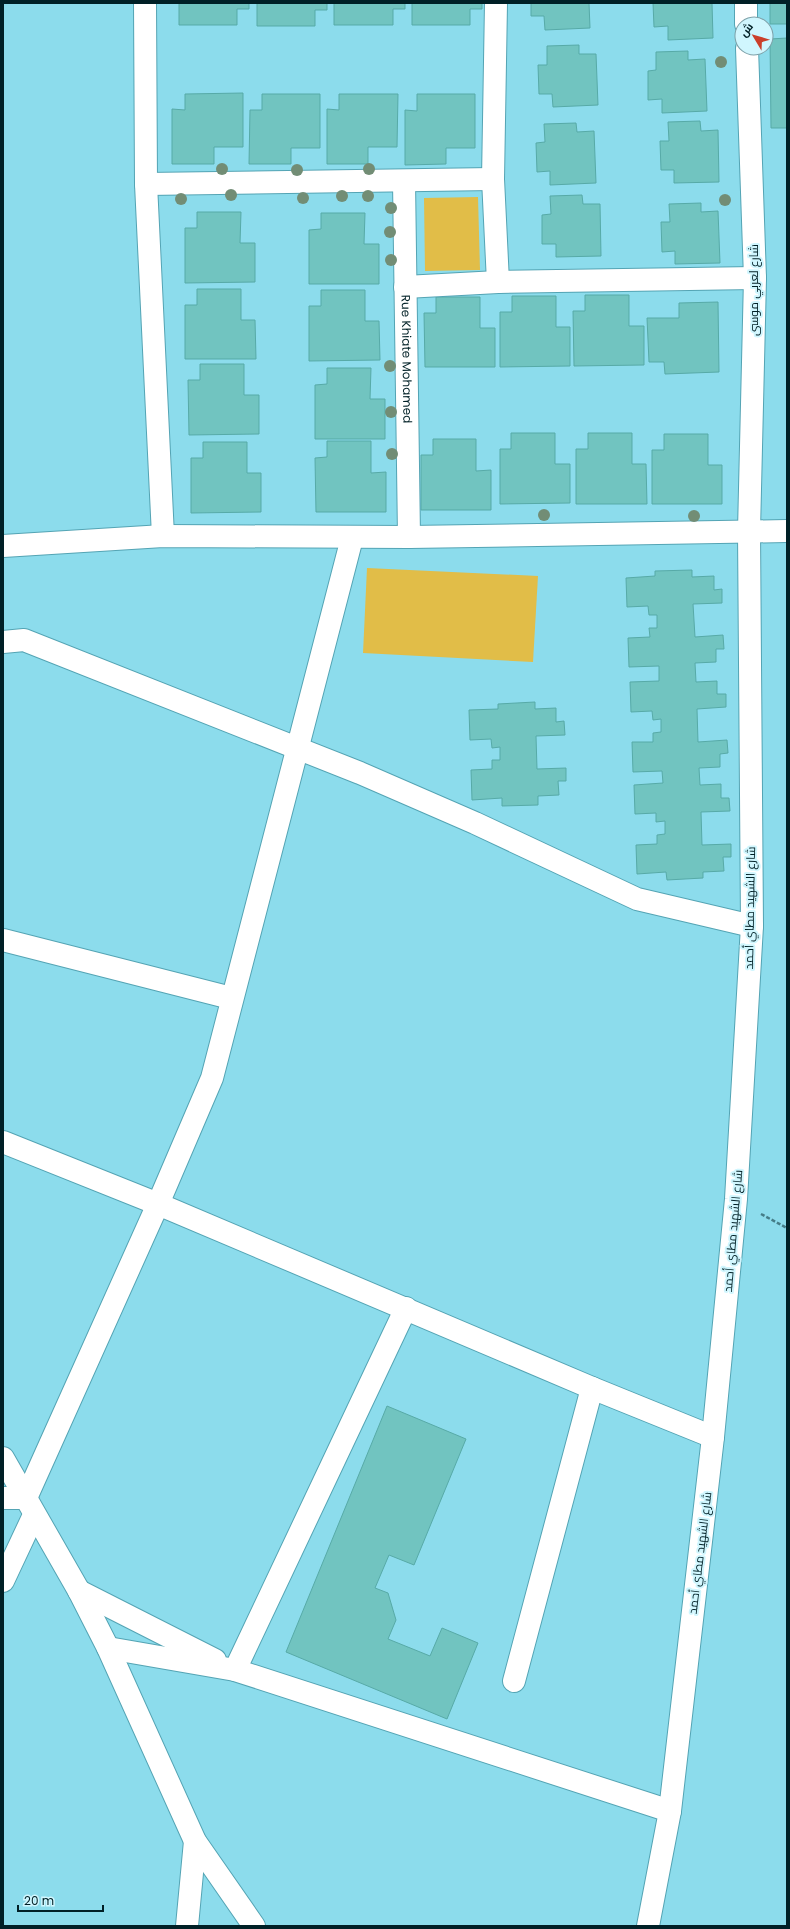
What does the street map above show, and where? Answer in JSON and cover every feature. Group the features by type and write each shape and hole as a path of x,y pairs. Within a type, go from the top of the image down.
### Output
{"street":[{"path":"145,3 146,184 163,536"},
{"path":"496,3 493,179 498,282"},
{"path":"746,3 746,16"},
{"name":"شارع لعربي موسى","path":"747,56 755,278 749,531"},
{"path":"146,184 493,179"},
{"name":"Rue Khiate Mohamed","path":"404,181 409,537"},
{"path":"405,287 498,282 755,278"},
{"name":"شارع الشهيد مطاي أحمد","path":"648,1926 670,1811 713,1437 736,1199 752,926 749,531"},
{"path":"3,546 163,536 352,538 787,531"},
{"path":"3,1581 30,1507 212,1078 231,998 298,749 352,538"},
{"path":"3,642 24,640 298,749 475,823 637,899 752,926"},
{"path":"3,940 231,998"},
{"path":"3,1142 158,1204 592,1388 713,1437"},
{"path":"235,1670 406,1308"},
{"path":"514,1681 592,1388"},
{"path":"3,1458 79,1591 108,1648 195,1841 254,1926"},
{"path":"3,1498 30,1507"},
{"path":"79,1591 235,1670"},
{"path":"108,1648 235,1670 670,1811"},
{"path":"187,1926 195,1841"}],"shaded area":[{"path":"478,197 480,270 425,271 424,198"},
{"path":"367,568 538,576 533,662 363,653"}],"building":[{"path":"179,3 249,3 249,9 237,9 237,25 179,25"},
{"path":"257,3 327,3 327,10 315,10 315,26 257,26"},
{"path":"334,3 405,3 405,9 393,9 393,25 334,25"},
{"path":"412,3 482,3 482,9 470,9 470,25 412,25"},
{"path":"531,3 589,3 590,28 545,30 544,16 531,16"},
{"path":"653,3 712,3 713,38 668,40 668,26 654,27"},
{"path":"770,3 787,3 787,24 774,24 774,16 770,16"},
{"path":"787,38 787,128 771,128 770,56 774,56 774,39"},
{"path":"579,45 579,54 596,54 598,105 553,107 552,94 539,94 538,65 547,65 547,46"},
{"path":"688,51 688,60 705,59 707,111 662,113 662,99 648,100 648,71 656,70 656,52"},
{"path":"243,93 243,147 214,147 214,164 172,164 172,109 185,110 185,94"},
{"path":"262,94 320,94 320,148 291,148 291,164 249,164 250,110 262,110"},
{"path":"339,94 398,94 397,147 368,147 368,164 327,164 327,109 339,110"},
{"path":"417,94 475,94 475,148 446,148 446,164 405,165 405,110 417,111"},
{"path":"700,121 701,131 718,130 719,182 674,183 674,170 661,170 660,141 669,141 668,122"},
{"path":"576,123 577,132 594,131 596,183 550,185 550,171 537,172 536,143 545,142 544,124"},
{"path":"582,195 583,204 600,204 601,256 556,257 556,244 542,244 542,215 551,214 550,196"},
{"path":"701,203 701,212 718,211 720,263 675,264 675,251 662,252 661,222 670,222 669,204"},
{"path":"197,212 241,212 240,243 255,243 255,282 185,283 185,228 197,228"},
{"path":"321,213 365,213 364,244 379,244 379,284 309,284 309,230 321,229"},
{"path":"197,289 241,289 241,320 255,320 256,359 185,359 185,305 197,305"},
{"path":"321,290 365,290 365,321 379,321 380,360 309,361 309,306 321,306"},
{"path":"585,295 629,295 629,326 644,326 644,365 574,366 573,311 585,311"},
{"path":"512,296 556,296 556,327 570,327 570,366 500,367 500,312 512,312"},
{"path":"436,297 480,297 480,328 495,328 495,367 425,367 424,313 436,313"},
{"path":"718,302 719,372 665,374 664,362 649,362 647,318 679,318 679,303"},
{"path":"200,364 244,364 244,395 259,395 259,434 189,435 188,380 200,380"},
{"path":"327,368 371,368 370,399 385,399 385,439 315,439 315,385 327,384"},
{"path":"511,433 555,433 555,464 570,464 570,503 500,504 500,449 511,449"},
{"path":"588,433 632,433 632,464 646,464 647,504 576,504 576,449 588,449"},
{"path":"664,434 708,434 708,465 722,465 722,504 652,504 652,450 664,450"},
{"path":"433,439 476,439 476,471 491,470 491,510 421,510 421,455 433,455"},
{"path":"327,441 371,441 371,473 386,472 386,512 316,512 315,458 327,457"},
{"path":"203,442 247,442 247,473 261,473 261,512 191,513 191,458 203,458"},
{"path":"692,570 692,577 714,576 714,590 722,589 722,603 693,604 695,637 723,635 724,649 716,649 716,662 695,663 696,682 717,681 717,694 726,694 726,707 697,709 698,742 727,740 728,753 720,754 720,767 699,768 700,785 721,784 721,798 729,798 730,811 701,812 702,845 731,844 731,857 723,857 724,871 703,872 703,878 667,880 666,872 637,874 636,845 657,844 657,835 665,834 665,821 656,822 656,813 635,814 634,785 663,783 662,771 633,772 632,742 653,742 653,733 661,732 661,719 653,720 652,711 631,712 630,682 659,681 659,666 629,667 628,638 650,637 649,628 657,628 657,615 649,615 648,606 627,607 626,578 655,576 655,571"},
{"path":"535,702 535,709 556,708 556,722 564,721 565,735 536,736 537,769 566,768 566,781 558,781 559,795 538,796 538,805 502,806 502,798 472,800 471,770 492,769 492,760 500,760 500,747 492,748 491,739 470,740 469,710 498,709 498,704"},
{"path":"387,1406 466,1439 414,1565 389,1555 375,1588 388,1593 396,1620 388,1639 430,1656 442,1628 478,1643 447,1719 286,1652"}]}
